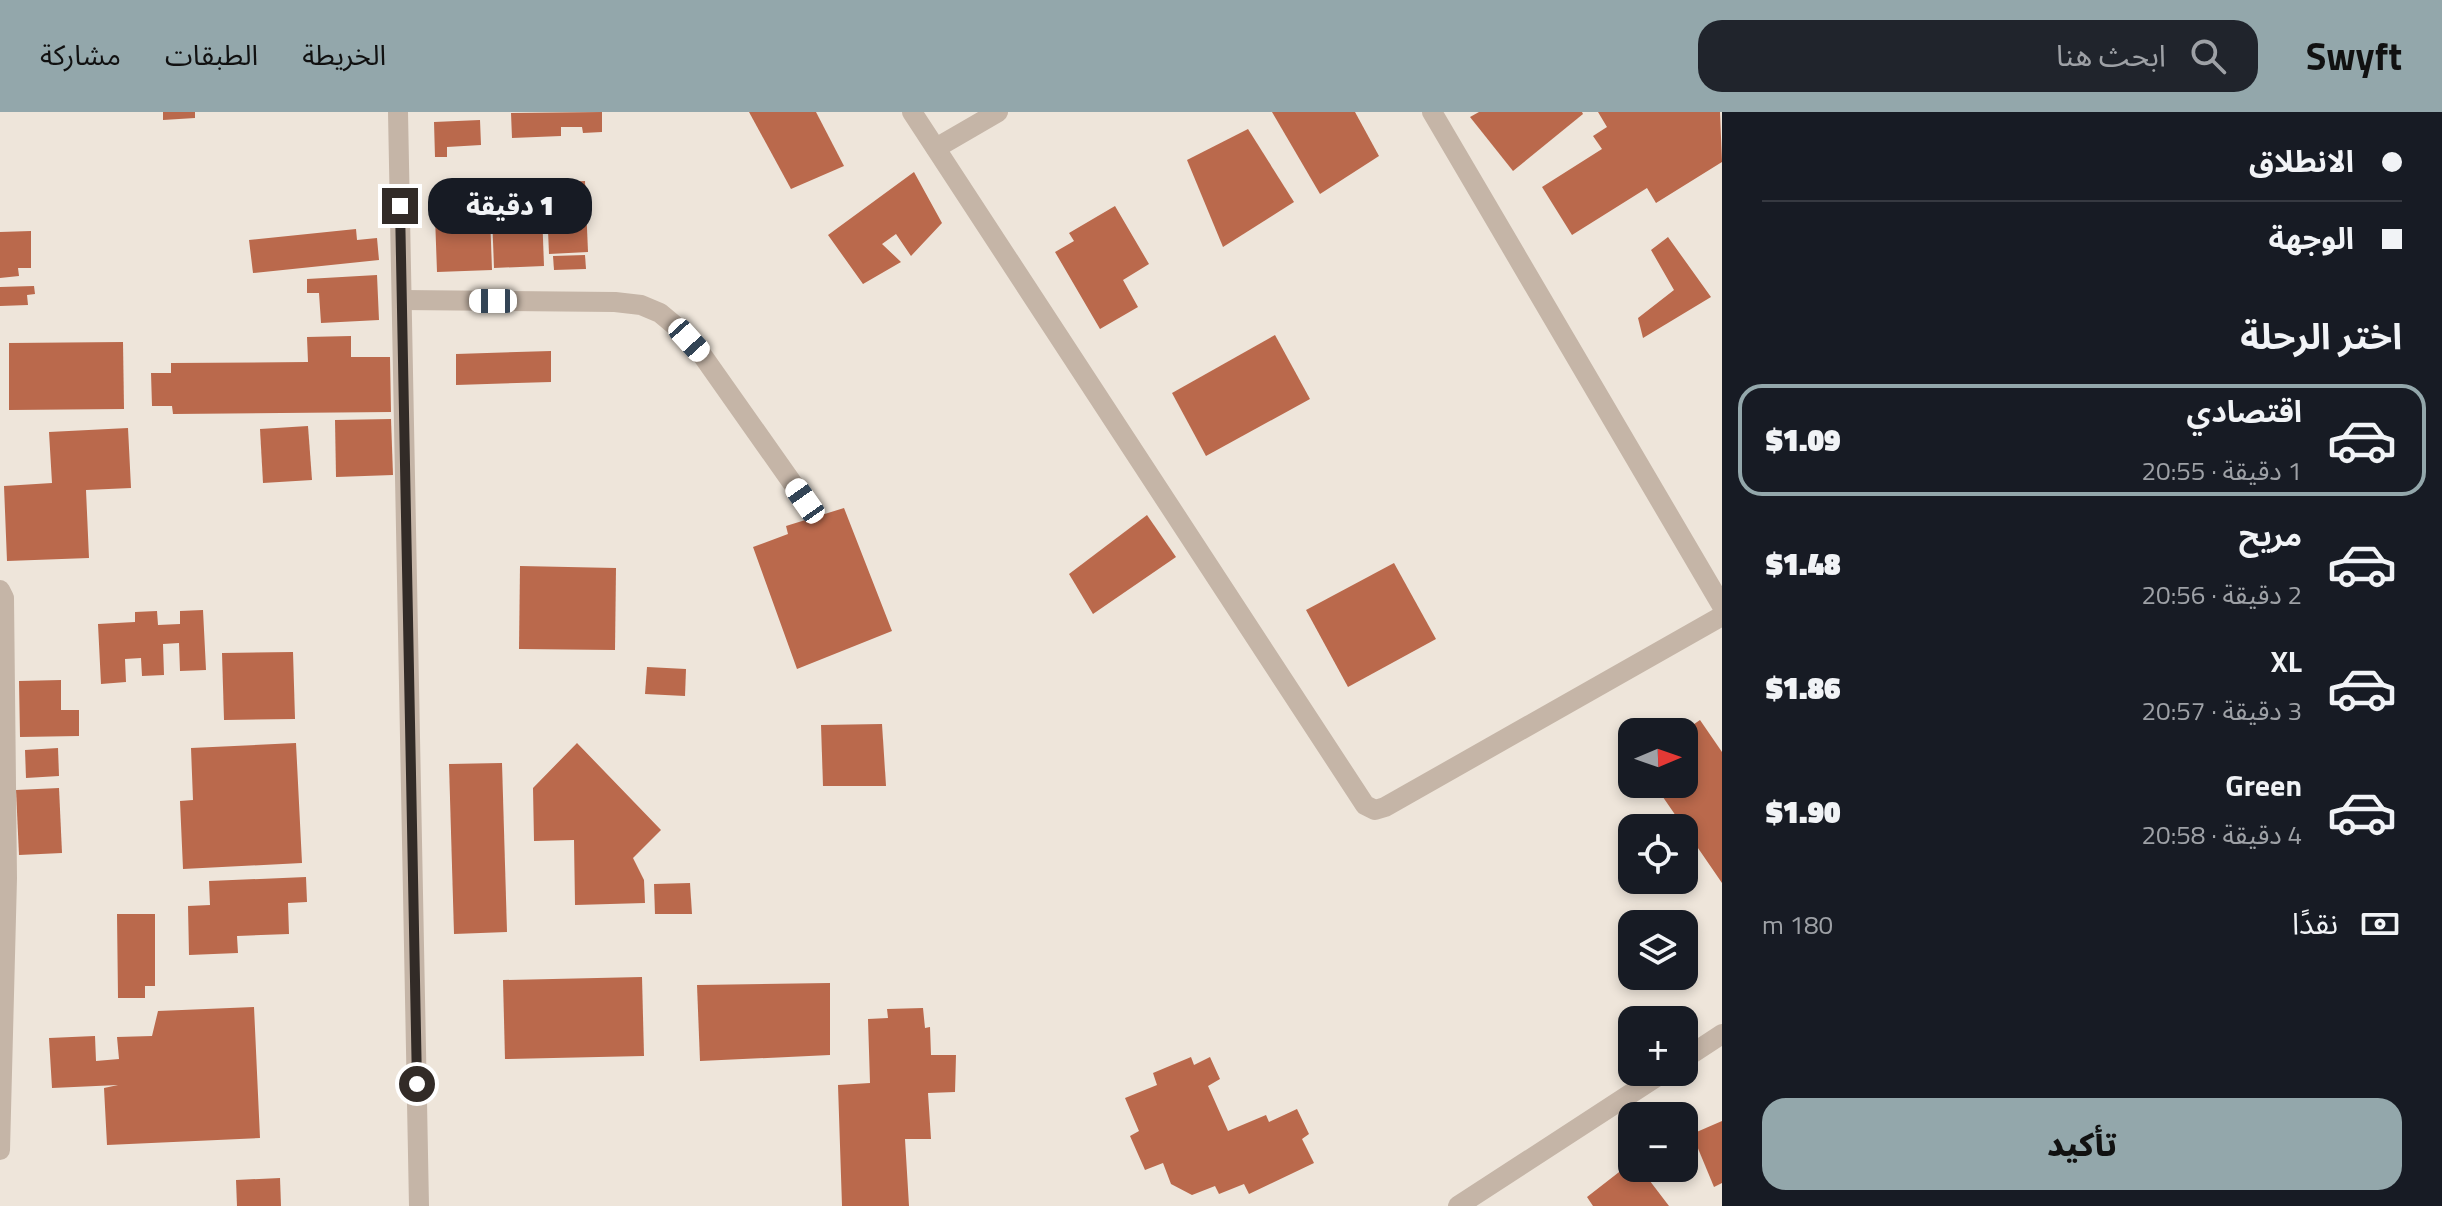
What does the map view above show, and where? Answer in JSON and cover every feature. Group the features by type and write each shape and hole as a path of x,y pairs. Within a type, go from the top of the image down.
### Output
{"street":[{"path":"398,112 419,1206"},
{"path":"912,112 1365,805 1375,810 1385,807 1722,616"},
{"path":"936,148 998,112"},
{"path":"1432,112 1722,606"},
{"path":"402,300 615,302 641,305 660,313 700,352 805,501"},
{"path":"0,590 4,598 7,878 0,1150"},
{"path":"1698,1050 1722,1034"},
{"path":"1458,1206 1642,1086"}],"building":[{"path":"163,112 195,112 195,118 163,120"},
{"path":"602,112 602,132 583,133 582,127 561,127 561,136 512,138 511,113"},
{"path":"749,112 816,112 844,166 791,189"},
{"path":"1272,112 1355,112 1379,156 1320,194"},
{"path":"1479,112 1583,114 1513,171 1470,117"},
{"path":"1598,112 1720,112 1722,162 1656,203 1647,188 1572,235 1542,187 1602,149 1593,136 1607,127"},
{"path":"480,120 481,145 447,147 447,157 435,157 434,122"},
{"path":"1248,129 1294,202 1223,247 1187,160"},
{"path":"914,172 942,223 911,256 896,234 882,244 901,262 863,284 828,235"},
{"path":"585,181 588,252 549,254 546,183"},
{"path":"541,185 544,266 494,268 491,188"},
{"path":"489,187 492,270 437,272 435,216 455,215 454,202 442,202 441,189"},
{"path":"1115,206 1149,264 1123,280 1138,307 1100,329 1055,252 1074,241 1069,233"},
{"path":"356,229 357,240 377,238 379,260 253,273 249,240"},
{"path":"31,231 31,268 18,268 19,276 0,278 0,232"},
{"path":"1668,237 1711,297 1643,338 1638,318 1674,290 1651,250"},
{"path":"585,255 586,269 554,270 553,256"},
{"path":"377,275 379,320 321,323 319,293 307,293 307,279"},
{"path":"34,286 35,294 27,295 28,305 0,306 0,287"},
{"path":"1275,335 1310,399 1206,456 1172,393"},
{"path":"351,336 351,357 390,357 391,412 173,414 172,406 152,406 151,373 171,373 171,363 308,362 307,337"},
{"path":"123,342 124,409 9,410 9,343"},
{"path":"551,351 551,382 456,385 456,354"},
{"path":"391,419 393,475 336,477 335,420"},
{"path":"308,426 312,480 263,483 260,429"},
{"path":"128,428 131,488 86,490 89,558 7,561 4,486 52,483 49,432"},
{"path":"844,508 892,631 797,669 753,547 788,534 786,526"},
{"path":"1147,515 1176,557 1093,614 1069,574"},
{"path":"1394,563 1436,639 1348,687 1306,610"},
{"path":"520,566 616,568 615,650 519,649"},
{"path":"203,610 206,670 180,671 179,643 163,644 164,675 142,676 141,658 125,659 126,682 101,684 98,624 135,622 135,612 157,611 158,625 180,624 180,611"},
{"path":"293,652 295,719 224,720 222,653"},
{"path":"647,667 686,669 685,696 645,694"},
{"path":"61,680 61,710 79,710 79,736 20,737 19,681"},
{"path":"1700,720 1722,752 1722,883 1698,848 1698,814 1675,814 1664,798 1698,798"},
{"path":"882,724 886,786 823,786 821,725"},
{"path":"296,743 302,863 183,869 180,801 193,800 191,748"},
{"path":"577,743 661,830 633,858 644,880 645,903 575,905 574,840 534,841 533,788"},
{"path":"58,748 59,776 26,778 25,750"},
{"path":"502,763 507,932 454,934 449,764"},
{"path":"59,788 62,853 19,855 16,790"},
{"path":"306,877 307,902 288,903 289,934 237,936 238,953 189,955 188,906 210,905 209,881"},
{"path":"690,883 692,914 655,914 654,884"},
{"path":"117,914 155,914 155,986 145,986 145,998 118,998"},
{"path":"642,977 644,1056 505,1059 503,980"},
{"path":"830,983 830,1055 700,1061 697,985"},
{"path":"254,1007 260,1138 107,1145 104,1088 118,1085 52,1088 49,1038 95,1036 96,1061 119,1059 117,1037 152,1036 158,1011"},
{"path":"923,1008 925,1028 930,1027 931,1055 956,1055 955,1092 928,1093 931,1139 905,1139 909,1206 842,1206 838,1085 870,1083 868,1019 888,1018 887,1009"},
{"path":"1191,1057 1194,1065 1210,1057 1220,1079 1208,1086 1228,1131 1266,1115 1269,1122 1297,1109 1309,1134 1302,1139 1314,1163 1249,1194 1244,1184 1219,1194 1215,1186 1192,1195 1171,1184 1163,1163 1145,1170 1130,1136 1139,1131 1125,1098 1157,1085 1153,1073"},
{"path":"1722,1121 1722,1183 1714,1187 1698,1148 1698,1131"},
{"path":"1618,1173 1618,1182 1651,1182 1669,1206 1593,1206 1587,1197"},
{"path":"280,1178 281,1206 237,1206 236,1180"}],"route":[{"path":"400,206 417,1084"}]}
